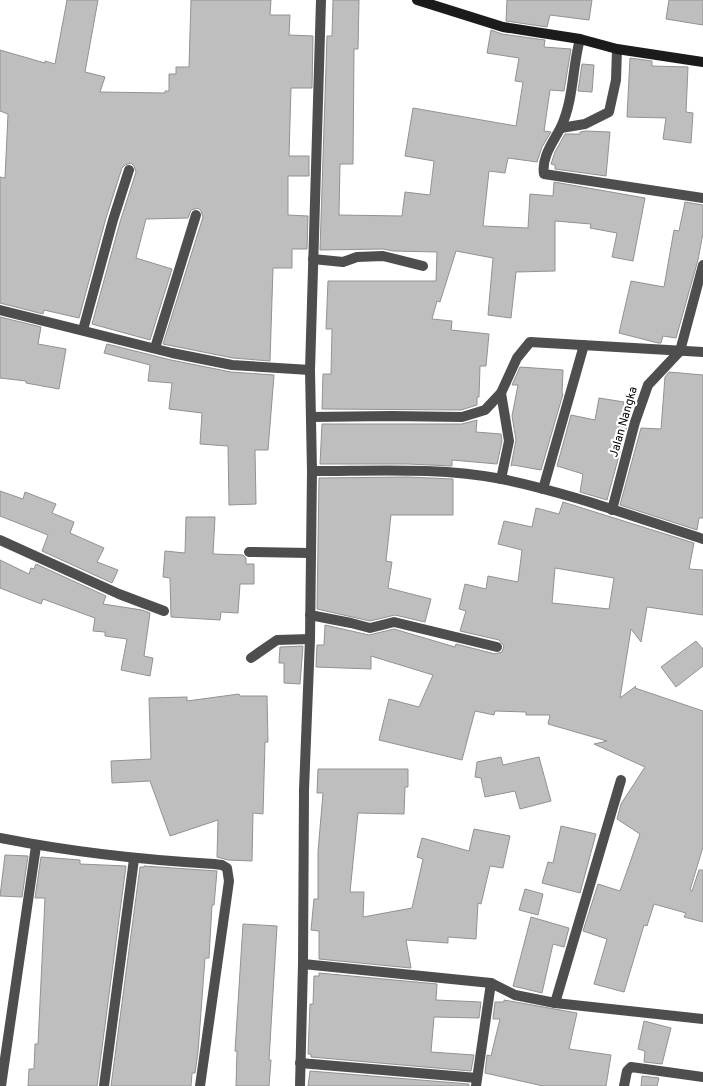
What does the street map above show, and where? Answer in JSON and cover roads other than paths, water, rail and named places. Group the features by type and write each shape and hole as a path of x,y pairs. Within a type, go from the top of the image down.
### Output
{"street":[{"path":"300,1086 304,790 310,639 312,259 321,0"},
{"path":"417,0 503,27 703,62"},
{"path":"580,39 577,49 574,81 560,128 544,161 544,174 703,198"},
{"path":"560,128 585,124 609,112 616,80 617,48"},
{"path":"83,330 113,220 129,170"},
{"path":"155,348 196,215"},
{"path":"312,259 343,262 358,257 383,256 423,266"},
{"name":"Jalan Nangka","path":"612,510 635,422 648,385 680,351 703,264"},
{"path":"0,310 232,365 310,370"},
{"path":"311,417 462,417 485,410 501,393 517,358 530,342 703,352"},
{"path":"543,489 584,345"},
{"path":"501,393 509,441 501,479"},
{"path":"312,471 430,470 501,479 543,489 703,539"},
{"path":"0,540 119,594 164,611"},
{"path":"249,552 310,553"},
{"path":"310,615 370,628 394,622 498,647"},
{"path":"251,658 277,640 310,639"},
{"path":"555,1003 621,780"},
{"path":"0,838 36,846 134,859 214,864 227,868 229,874 200,1086"},
{"path":"1,1086 36,846"},
{"path":"104,1086 134,859"},
{"path":"303,964 491,983 514,995 555,1003 703,1019"},
{"path":"300,1063 476,1082 491,983"},
{"path":"624,1086 627,1071 630,1067 703,1077"}]}
